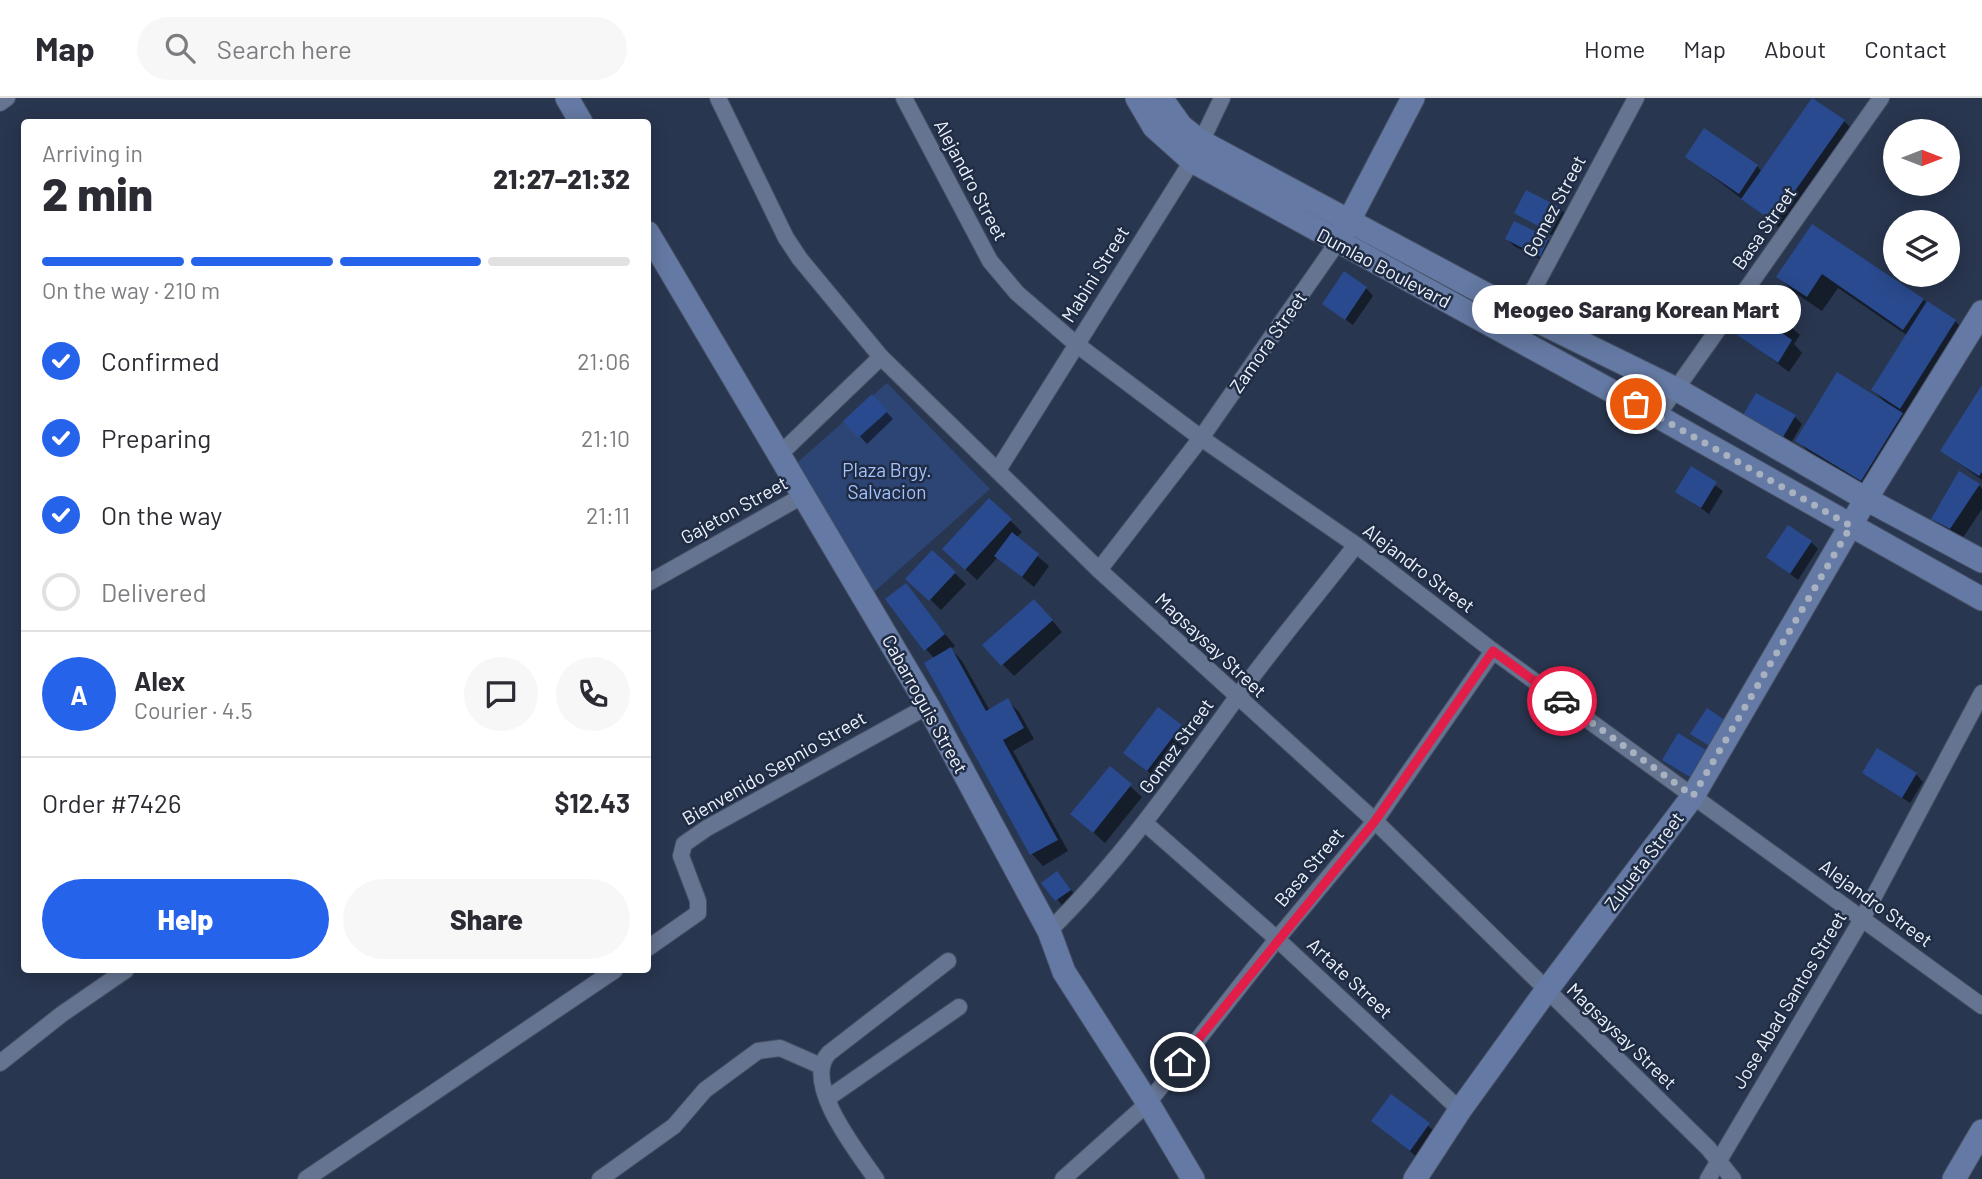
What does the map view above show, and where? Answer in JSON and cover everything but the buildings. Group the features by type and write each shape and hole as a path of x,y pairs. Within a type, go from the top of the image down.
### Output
{"street":[{"path":"0,103 7,98"},
{"path":"566,98 579,119"},
{"name":"Magsaysay Street","path":"718,98 793,249 881,357 1099,570 1375,821 1708,1148 1733,1179"},
{"name":"Alejandro Street","path":"904,98 990,261 1017,293 1076,344 1202,438 1356,545 1493,651 1982,1006"},
{"name":"Dumlao Boulevard","path":"1137,98 1166,141 1196,151 1351,222 1521,313 1676,389 1866,499 1982,561"},
{"name":"Dumlao Boulevard","path":"1161,98 1196,151 1337,243 1657,416 1982,599"},
{"name":"Mabini Street","path":"998,470 1196,151 1222,98"},
{"name":"Zamora Street","path":"1099,570 1202,438 1351,222 1413,98"},
{"name":"Gomez Street","path":"1508,334 1636,98"},
{"name":"Basa Street","path":"1657,416 1881,98"},
{"name":"Cabarroguis Street","path":"651,238 928,706 1049,931 1064,972 1148,1102 1193,1179"},
{"name":"Zulueta Street","path":"1415,1179 1460,1110 1546,991 1693,796 1866,499 1982,312"},
{"path":"780,454 881,357"},
{"name":"Gajeton Street","path":"651,581 763,515 804,495"},
{"name":"Gomez Street","path":"1049,931 1094,886 1146,824 1237,697 1356,545"},
{"name":"Basa Street","path":"1063,1179 1148,1102 1276,939 1375,821 1493,651"},
{"name":"Jose Abad Santos Street","path":"1708,1179 1862,919 1982,693"},
{"name":"Bienvenido Sepnio Street","path":"651,946 698,913 698,901 681,856 688,840 766,792 928,706"},
{"name":"Artate Street","path":"1146,824 1276,939 1460,1110"},
{"path":"876,1179 841,1129 828,1098 821,1066 830,1053 948,961"},
{"path":"0,1063 62,1014 123,973"},
{"path":"306,1179 611,973"},
{"path":"828,1098 959,1007"},
{"path":"600,1179 674,1126 705,1090 758,1051 780,1048 821,1066"},
{"path":"1954,1179 1982,1131"}],"green space":[{"name":"Plaza Brgy. Salvacion","path":"887,383 990,489 874,592 797,463"}],"way so far":[{"path":"1562,701 1693,796 1851,526 1636,404"}],"place":[{"name":"Meogeo Sarang Korean Mart","path":"1636,404"}],"route":[{"path":"1180,1062 1276,939 1375,821 1493,651 1562,701"}]}
